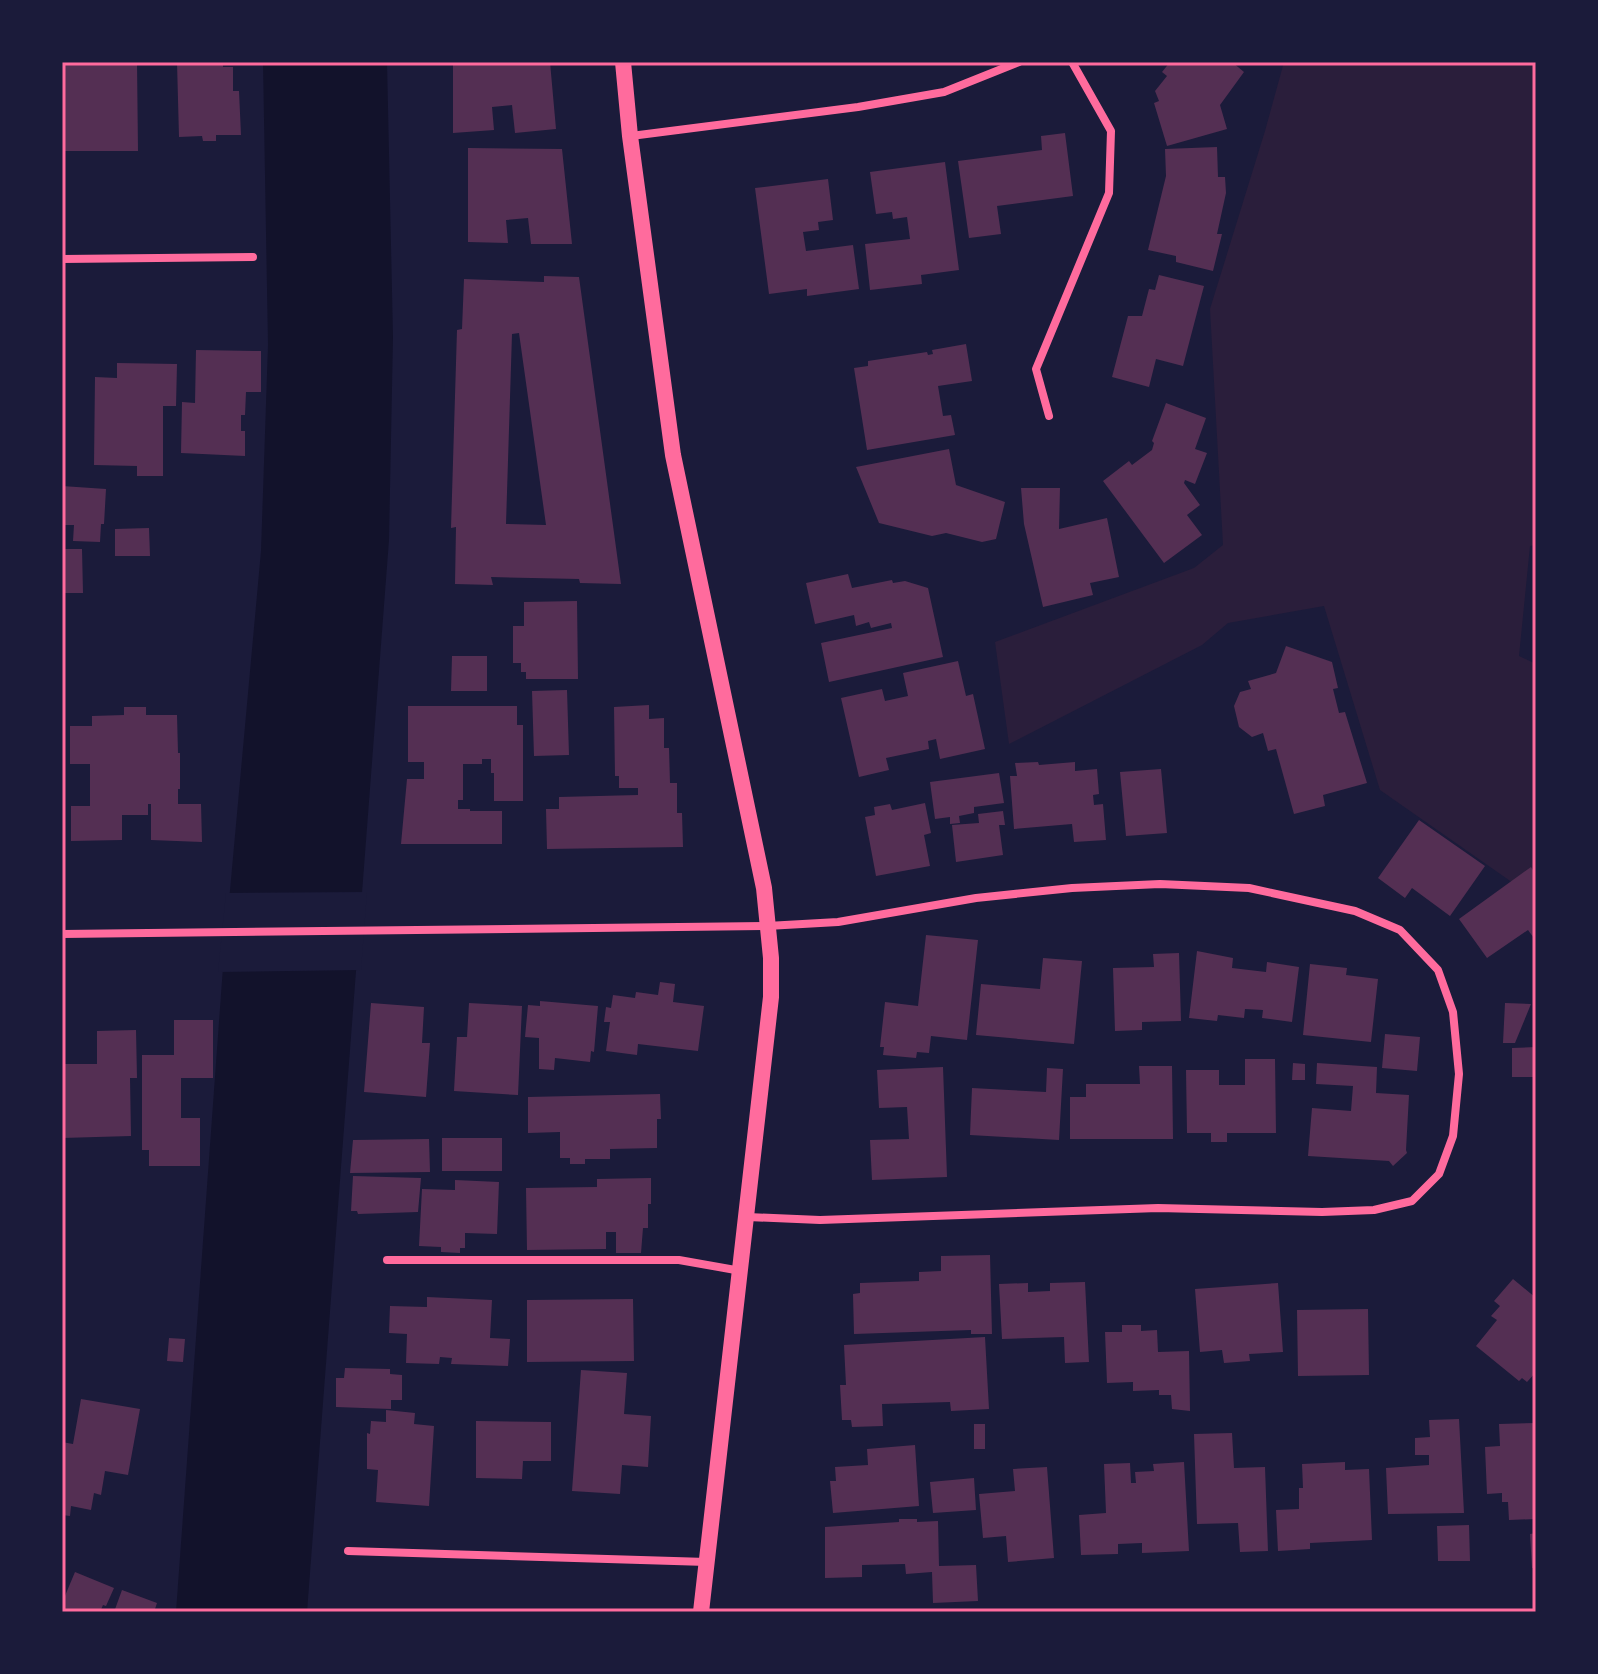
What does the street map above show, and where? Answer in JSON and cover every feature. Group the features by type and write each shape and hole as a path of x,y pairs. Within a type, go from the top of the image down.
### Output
{"main road":[{"path":"623,62 673,455 764,888 771,958 771,997 748,1217 701,1612"}],"street":[{"path":"630,136 858,107 944,92 1019,62"},
{"path":"1049,416 1036,369 1109,193 1111,131 1072,62"},
{"path":"62,259 253,257"},
{"path":"62,934 767,926 838,922 976,898 1072,888 1160,884 1249,888 1355,911 1400,930 1438,970 1453,1012 1459,1074 1453,1136 1439,1174 1412,1201 1374,1210 1322,1212 1158,1208 820,1220 748,1217"},
{"path":"387,1260 679,1260 741,1272"},
{"path":"348,1551 708,1563"}],"shaded area":[{"path":"263,62 387,62 393,337 389,540 307,1612 176,1612 223,967 261,551 268,345"},
{"path":"1284,62 1536,62 1536,545 1530,546 1519,656 1536,664 1536,899 1380,790 1324,606 1228,623 1202,645 1009,744 995,642 1194,568 1223,545 1210,309"}],"pier":[{"path":"367,892 361,970 218,972 226,893"}],"building":[{"path":"62,62 137,62 138,151 62,151"},
{"path":"177,62 219,62 223,63 223,67 233,67 233,91 239,91 241,135 216,135 216,141 203,141 202,136 179,137"},
{"path":"453,62 550,62 556,129 515,133 512,105 492,107 494,130 453,133"},
{"path":"1170,62 1232,62 1244,72 1220,105 1227,129 1167,146 1154,103 1159,101 1155,91 1167,76 1162,72"},
{"path":"1065,133 1073,196 997,206 1001,234 969,238 958,161 1042,150 1041,136"},
{"path":"1217,147 1218,177 1225,177 1226,193 1217,234 1222,234 1213,271 1176,262 1176,256 1148,250 1166,176 1165,149"},
{"path":"468,148 562,149 572,244 531,244 528,218 506,220 508,243 468,242"},
{"path":"945,162 959,270 921,275 922,284 870,290 865,244 910,239 907,217 893,219 892,212 876,214 870,172"},
{"path":"828,179 833,220 818,222 819,230 803,232 806,251 853,245 859,289 807,296 807,289 769,294 755,188"},
{"path":"1159,275 1204,286 1183,366 1156,359 1149,387 1112,377 1128,316 1142,316 1149,289 1155,290"},
{"path":"544,276 579,277 621,584 580,583 579,579 491,577 493,585 455,584 456,527 451,528 457,330 462,329 464,279 544,282","holes":["519,333 546,525 506,524 512,334"]},
{"path":"966,344 972,381 938,386 943,416 951,415 955,435 867,450 854,368 868,366 868,361 927,352 928,355 933,354 932,350"},
{"path":"196,350 261,351 261,392 246,392 245,415 241,415 241,431 245,431 245,456 181,453 182,402 195,403"},
{"path":"117,363 177,364 176,406 163,406 163,476 137,476 137,466 94,465 95,377 117,378"},
{"path":"1166,403 1206,418 1195,449 1207,453 1195,484 1185,480 1184,483 1200,505 1187,515 1202,535 1164,563 1103,481 1129,461 1132,465 1152,450 1152,441"},
{"path":"949,449 956,485 1005,502 996,539 982,542 946,533 932,536 879,523 856,467"},
{"path":"62,486 106,489 100,542 73,541 74,525 62,525"},
{"path":"1021,488 1060,488 1059,529 1107,518 1119,577 1090,583 1093,595 1043,607 1024,524"},
{"path":"149,528 150,556 115,556 115,529"},
{"path":"62,549 82,549 83,593 62,593"},
{"path":"848,574 852,588 892,580 893,583 905,581 928,588 943,657 829,682 821,643 892,628 891,623 871,628 869,622 856,626 854,615 815,624 806,583"},
{"path":"577,601 578,679 526,679 526,672 521,672 521,663 513,663 513,626 524,626 524,602"},
{"path":"1286,646 1332,662 1338,688 1333,689 1339,713 1345,712 1367,783 1323,795 1325,806 1294,814 1276,749 1268,751 1263,733 1252,737 1239,727 1234,706 1240,692 1251,689 1248,681 1276,673"},
{"path":"452,656 487,656 487,691 451,691"},
{"path":"958,661 966,696 973,694 985,749 940,759 936,739 928,741 929,749 886,758 889,770 859,777 841,698 882,689 885,701 908,696 903,673"},
{"path":"567,690 569,755 534,756 532,691"},
{"path":"649,705 649,719 664,718 664,748 669,748 670,783 677,783 677,813 682,813 683,847 547,849 546,809 559,809 559,797 638,795 638,788 619,788 619,776 615,776 614,707"},
{"path":"408,706 517,706 517,725 523,725 523,801 494,801 491,759 482,759 482,764 463,764 463,800 458,800 458,809 502,811 502,844 401,844 407,779 424,779 424,762 408,762"},
{"path":"124,707 146,707 146,715 177,715 180,753 178,804 201,804 202,842 151,840 151,804 148,804 148,815 122,815 122,840 71,841 71,806 90,806 90,764 70,764 70,726 92,726 92,716 124,715"},
{"path":"1038,762 1039,765 1075,762 1075,771 1097,769 1099,794 1093,795 1094,805 1103,804 1106,840 1074,842 1072,824 1014,829 1010,776 1017,776 1015,763"},
{"path":"1161,769 1167,833 1126,836 1120,772"},
{"path":"999,773 1004,803 974,807 974,813 959,816 960,823 950,824 950,817 935,819 930,782"},
{"path":"925,803 931,833 924,835 930,866 876,876 865,817 875,815 874,807 890,804 892,810"},
{"path":"1003,811 1005,825 999,825 1003,855 956,862 952,825 979,823 978,814"},
{"path":"1419,820 1485,866 1450,916 1412,888 1405,898 1378,878"},
{"path":"1531,867 1536,875 1536,941 1528,930 1487,958 1459,919"},
{"path":"926,935 978,940 967,1040 931,1036 929,1053 917,1052 916,1058 883,1055 884,1047 880,1047 885,1002 918,1006"},
{"path":"1197,951 1233,958 1232,968 1266,972 1267,962 1299,967 1292,1022 1262,1018 1263,1010 1245,1009 1244,1018 1218,1015 1217,1021 1189,1018"},
{"path":"1179,953 1181,1021 1142,1022 1142,1030 1115,1031 1113,968 1154,967 1153,954"},
{"path":"1043,958 1082,961 1074,1044 976,1035 981,984 1040,989"},
{"path":"1310,964 1347,968 1346,975 1378,979 1371,1042 1303,1035"},
{"path":"660,982 675,984 673,1002 704,1006 698,1051 638,1044 637,1055 606,1051 610,1022 604,1022 606,1007 611,1008 613,995 635,998 636,992 658,995"},
{"path":"540,1001 598,1006 594,1052 591,1051 590,1062 555,1058 554,1070 539,1069 539,1038 525,1037 528,1005 540,1006"},
{"path":"371,1003 424,1007 422,1043 430,1043 426,1097 364,1092"},
{"path":"469,1003 522,1006 518,1095 454,1091 457,1037 467,1037"},
{"path":"1505,1003 1531,1004 1515,1043 1503,1043"},
{"path":"174,1020 213,1020 213,1078 181,1078 181,1118 200,1118 200,1166 149,1166 149,1150 142,1150 142,1055 174,1055"},
{"path":"136,1030 137,1078 130,1078 131,1136 62,1138 62,1064 97,1064 97,1031"},
{"path":"1385,1034 1420,1037 1417,1071 1382,1068"},
{"path":"1536,1047 1536,1077 1512,1077 1512,1048"},
{"path":"1245,1059 1275,1059 1276,1133 1227,1133 1227,1142 1211,1142 1211,1133 1187,1133 1186,1070 1219,1070 1219,1085 1245,1085"},
{"path":"1293,1063 1305,1064 1305,1080 1292,1080"},
{"path":"1317,1063 1377,1067 1376,1093 1409,1095 1407,1153 1393,1166 1389,1161 1308,1156 1312,1108 1351,1111 1353,1086 1316,1084"},
{"path":"1139,1066 1172,1066 1173,1139 1070,1139 1070,1097 1086,1097 1086,1084 1140,1084"},
{"path":"943,1067 947,1177 872,1180 870,1140 909,1139 907,1107 879,1108 877,1070"},
{"path":"1047,1068 1063,1069 1059,1140 970,1135 972,1088 1046,1092"},
{"path":"660,1094 657,1148 610,1149 610,1159 585,1159 585,1164 570,1164 570,1158 560,1158 560,1132 528,1133 528,1097"},
{"path":"442,1138 502,1138 502,1171 442,1171"},
{"path":"429,1139 430,1172 350,1173 353,1140"},
{"path":"353,1176 421,1178 418,1212 358,1214 351,1211"},
{"path":"651,1178 648,1228 643,1228 641,1253 616,1253 616,1232 606,1232 606,1249 527,1250 526,1188 597,1187 597,1179"},
{"path":"455,1180 499,1182 497,1234 465,1233 465,1248 460,1248 460,1253 441,1252 441,1247 419,1246 422,1189 455,1190"},
{"path":"990,1255 992,1334 971,1334 971,1330 854,1334 853,1294 860,1293 860,1283 919,1281 919,1272 941,1271 941,1256"},
{"path":"1513,1279 1536,1298 1536,1372 1527,1382 1522,1378 1519,1381 1476,1346 1497,1320 1491,1316 1500,1306 1494,1301"},
{"path":"1085,1282 1089,1362 1065,1363 1064,1337 1002,1339 999,1284 1028,1283 1028,1292 1050,1291 1050,1283"},
{"path":"1278,1283 1283,1352 1249,1354 1250,1361 1224,1363 1222,1350 1200,1352 1195,1289"},
{"path":"427,1297 492,1300 490,1338 510,1339 508,1366 451,1364 452,1358 440,1357 439,1364 406,1363 407,1334 389,1333 390,1306 427,1307"},
{"path":"633,1299 634,1361 527,1362 527,1300"},
{"path":"1368,1309 1369,1375 1298,1376 1297,1310"},
{"path":"1122,1325 1141,1325 1141,1331 1157,1330 1158,1352 1189,1351 1190,1411 1172,1409 1171,1395 1159,1395 1159,1390 1133,1391 1133,1382 1107,1383 1105,1332 1122,1332"},
{"path":"985,1337 989,1409 951,1411 950,1402 882,1404 883,1426 852,1427 851,1420 842,1420 840,1385 846,1385 844,1345"},
{"path":"169,1338 185,1339 183,1362 167,1361"},
{"path":"345,1368 390,1369 390,1374 402,1375 402,1400 391,1400 391,1409 336,1407 336,1378 344,1378"},
{"path":"581,1370 627,1373 624,1414 651,1416 648,1467 622,1465 620,1494 572,1491"},
{"path":"81,1399 140,1409 128,1475 105,1471 101,1495 94,1493 91,1510 71,1506 70,1516 62,1515 62,1442 73,1444"},
{"path":"386,1410 415,1413 414,1424 434,1426 429,1506 376,1502 378,1470 367,1469 367,1433 370,1434 371,1421 386,1422"},
{"path":"1459,1419 1464,1513 1388,1514 1386,1468 1429,1465 1429,1455 1415,1455 1415,1438 1430,1437 1429,1420"},
{"path":"476,1421 551,1422 551,1461 523,1461 522,1479 476,1478"},
{"path":"1536,1423 1536,1519 1509,1520 1508,1502 1502,1502 1502,1493 1487,1494 1485,1447 1500,1446 1499,1424"},
{"path":"974,1424 985,1424 985,1449 974,1449"},
{"path":"1232,1433 1234,1468 1265,1467 1268,1551 1240,1552 1238,1523 1197,1524 1194,1434"},
{"path":"915,1445 919,1506 833,1513 830,1481 836,1481 835,1467 868,1465 867,1449"},
{"path":"1184,1462 1189,1551 1142,1553 1142,1543 1118,1544 1118,1554 1081,1555 1079,1515 1106,1513 1104,1464 1130,1463 1131,1483 1136,1483 1135,1472 1154,1471 1153,1464"},
{"path":"1345,1462 1345,1470 1369,1469 1372,1540 1310,1543 1310,1549 1278,1551 1276,1510 1299,1509 1299,1488 1303,1488 1302,1464"},
{"path":"1047,1467 1054,1558 1008,1562 1006,1536 983,1538 979,1494 1015,1491 1013,1469"},
{"path":"974,1478 976,1510 933,1513 930,1482"},
{"path":"899,1519 938,1521 939,1566 976,1565 978,1601 933,1603 932,1572 906,1574 905,1564 862,1565 862,1577 825,1578 825,1527 899,1522"},
{"path":"1469,1525 1470,1561 1438,1561 1437,1526"},
{"path":"1536,1533 1536,1568 1532,1568 1530,1534"},
{"path":"75,1572 114,1588 100,1612 62,1612 62,1603"},
{"path":"122,1590 157,1603 154,1612 114,1612"}]}
